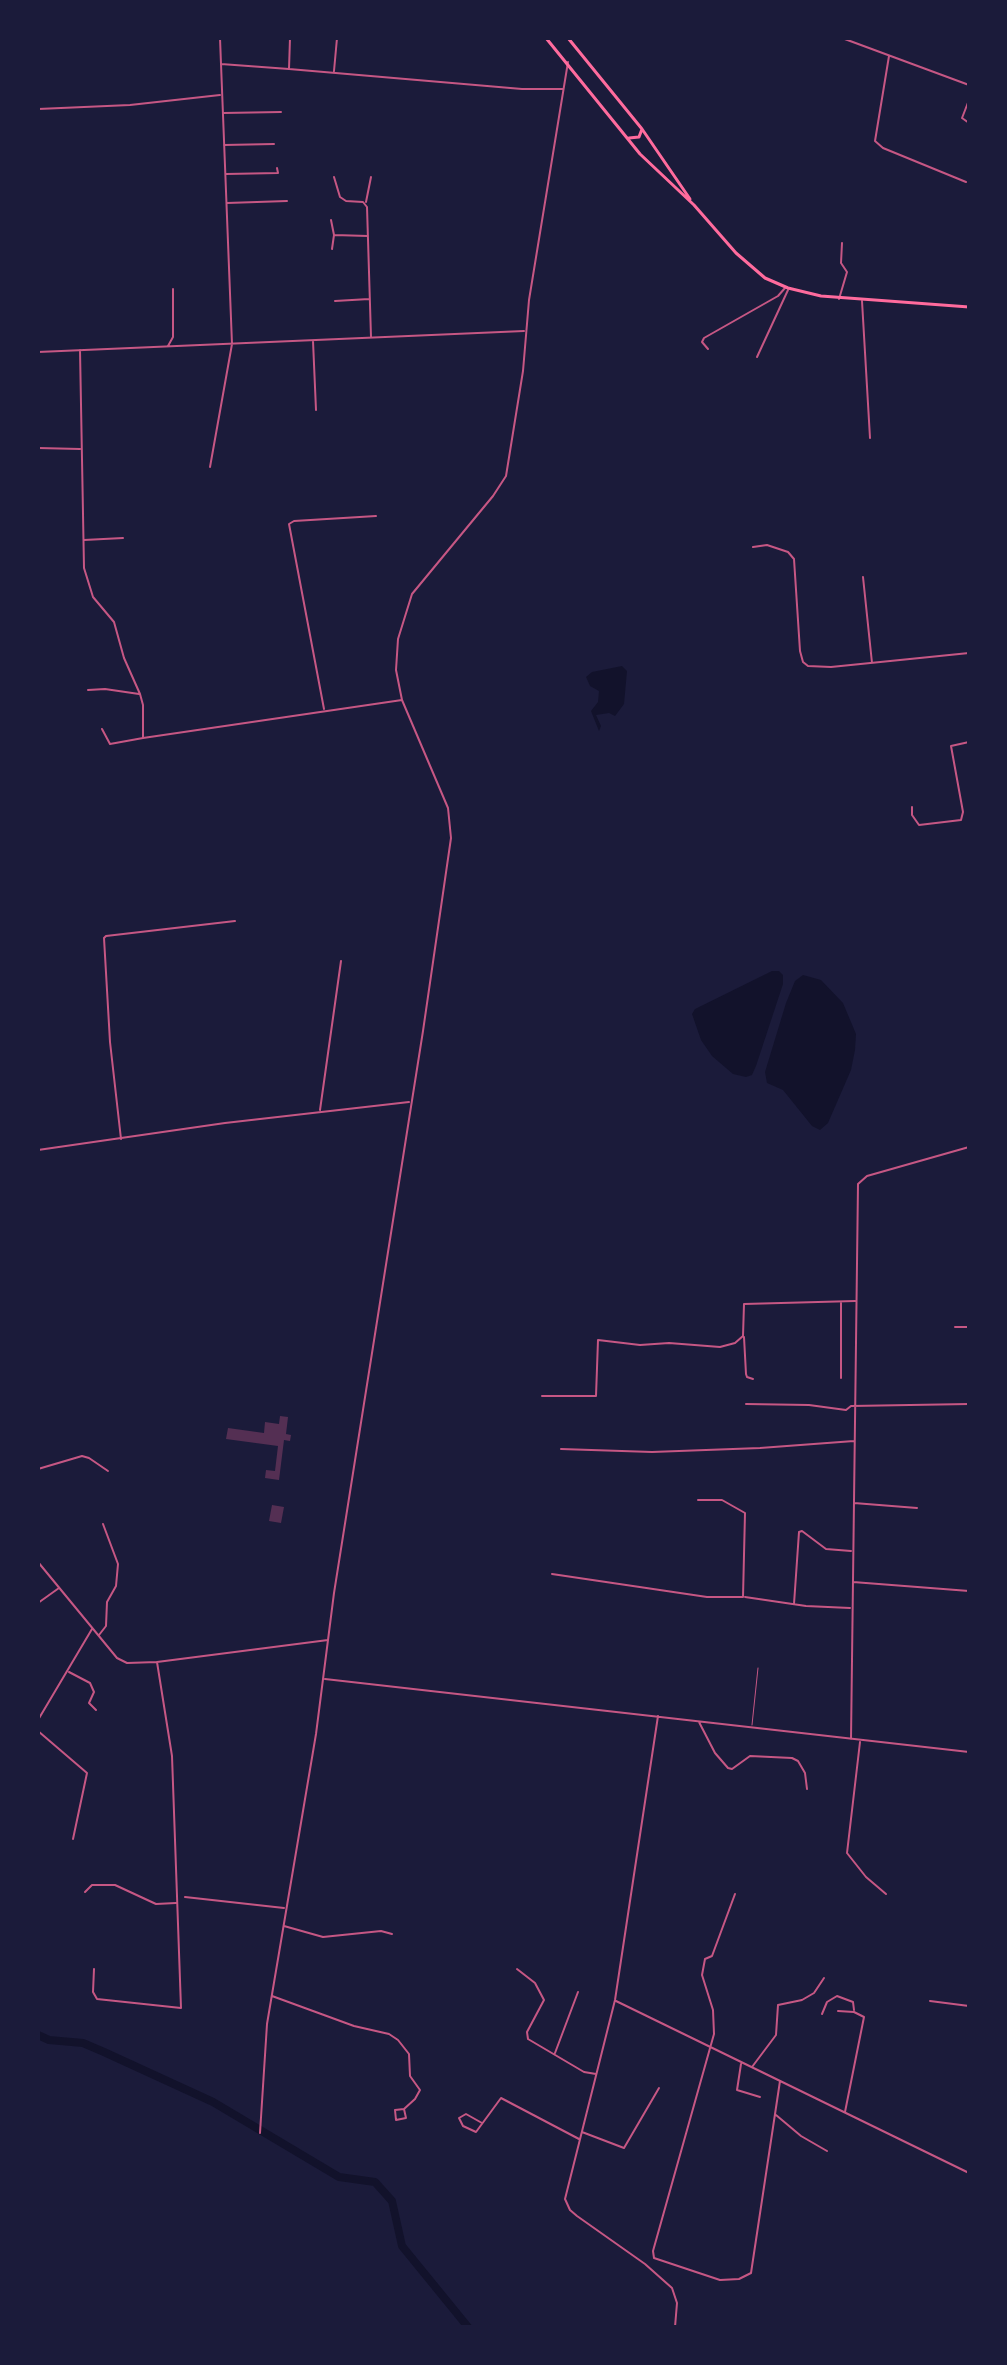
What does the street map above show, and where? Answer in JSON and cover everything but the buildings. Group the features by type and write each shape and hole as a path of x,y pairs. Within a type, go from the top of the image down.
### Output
{"main road":[{"path":"546,38 640,154 765,278 787,288 839,299 969,307"},
{"path":"571,40 642,129 694,205"},
{"path":"629,138 639,137 642,129"}],"street":[{"path":"210,467 232,344 220,38"},
{"path":"289,69 290,38"},
{"path":"334,72 337,38"},
{"path":"842,38 969,85"},
{"path":"889,56 874,133 877,145 966,182"},
{"path":"260,2133 272,1996 324,1679 334,1593 423,1031 451,831 443,797 402,700 396,659 399,630 407,602 506,476 523,371 525,331 568,62"},
{"path":"221,64 484,86 563,89"},
{"path":"38,109 130,105 221,95"},
{"path":"969,100 962,118 969,123"},
{"path":"222,113 281,112"},
{"path":"223,145 274,144"},
{"path":"225,174 278,173 277,168"},
{"path":"334,177 340,197 366,204"},
{"path":"371,177 366,204 371,338"},
{"path":"226,203 287,201"},
{"path":"331,220 334,226 332,249"},
{"path":"334,235 368,236"},
{"path":"839,299 847,272 841,263 842,243"},
{"path":"708,349 702,342 704,338 787,288"},
{"path":"757,357 787,288"},
{"path":"167,347 173,337 173,289"},
{"path":"335,301 370,299"},
{"path":"862,300 870,438"},
{"path":"38,352 525,331"},
{"path":"313,341 316,410"},
{"path":"80,350 83,540 88,588 98,606 114,622 124,658 143,705 143,738"},
{"path":"38,448 81,449"},
{"path":"324,710 289,524 294,521 376,516"},
{"path":"83,540 123,538"},
{"path":"753,547 767,545 788,552 794,559 800,651 805,664 816,668 969,653"},
{"path":"863,577 872,663"},
{"path":"88,690 140,694"},
{"path":"102,729 110,744 402,700"},
{"path":"912,807 912,815 919,825 961,820 963,812 951,746 969,742"},
{"path":"121,1139 110,1042 104,938 235,921"},
{"path":"319,1112 341,961"},
{"path":"969,980 969,988"},
{"path":"38,1150 411,1101"},
{"path":"851,1739 859,1181 969,1147"},
{"path":"753,1379 746,1374 744,1304 856,1301"},
{"path":"840,1302 841,1378"},
{"path":"955,1327 969,1327"},
{"path":"542,1396 594,1397 598,1340 640,1345 669,1343 720,1347 735,1343 743,1336"},
{"path":"746,1404 809,1405 846,1410 855,1406 969,1404"},
{"path":"561,1449 696,1451 854,1441"},
{"path":"38,1469 82,1456 108,1471"},
{"path":"698,1500 722,1500 745,1513 743,1597"},
{"path":"853,1503 917,1508"},
{"path":"99,1636 106,1626 107,1602 115,1591 118,1574 117,1555 103,1524"},
{"path":"794,1604 799,1532 802,1531 826,1549 852,1550"},
{"path":"38,1562 123,1662 157,1662 330,1639"},
{"path":"552,1574 707,1597 743,1597 852,1608"},
{"path":"852,1582 969,1591"},
{"path":"38,1603 60,1588"},
{"path":"38,1720 93,1628"},
{"path":"94,1969 93,1992 97,1999 181,2008 172,1756 157,1662"},
{"path":"68,1671 90,1683 94,1692 89,1703 96,1710"},
{"path":"324,1679 969,1752"},
{"path":"658,1716 615,2000 566,2192 567,2205 577,2216 645,2264 672,2288 677,2303 675,2327"},
{"path":"699,1721 715,1753 728,1768 732,1769 750,1756 792,1758 798,1761 805,1773 807,1789"},
{"path":"38,1731 87,1773 73,1839"},
{"path":"860,1741 847,1853 886,1894"},
{"path":"85,1892 92,1885 115,1885 156,1904 178,1903"},
{"path":"735,1894 712,1956 705,1959 702,1975 713,2010 714,2034 653,2251 654,2258 720,2280 739,2279 751,2273 780,2081"},
{"path":"185,1897 285,1908"},
{"path":"283,1925 323,1937 381,1931 392,1934"},
{"path":"517,1969 540,1988 544,2000 527,2032 528,2039 584,2072 597,2074"},
{"path":"752,2068 776,2035 778,2005 802,2000 814,1993 824,1978"},
{"path":"554,2054 578,1992"},
{"path":"272,1996 354,2026 389,2034 398,2040 409,2054 410,2076 420,2090 404,2109"},
{"path":"822,2014 827,2002 837,1996 853,2002 854,2012"},
{"path":"615,2000 969,2173"},
{"path":"930,2001 969,2006"},
{"path":"838,2011 854,2012 864,2017 845,2113"},
{"path":"741,2062 737,2090 760,2097"},
{"path":"581,2132 624,2148 659,2088"},
{"path":"482,2123 466,2114 459,2118 460,2123 476,2132 501,2098 579,2139"},
{"path":"776,2115 801,2136 827,2151"}],"lane":[{"path":"751,1728 758,1668"}],"shaded area":[{"path":"622,666 627,671 624,704 615,716 609,713 596,715 601,726 599,731 591,711 598,702 599,691 590,686 586,677 592,672"},
{"path":"772,971 783,975 783,984 756,1066 752,1075 733,1074 712,1056 701,1040 692,1014 695,1009"},
{"path":"803,975 821,980 843,1003 856,1034 851,1070 828,1123 820,1130 812,1126 783,1090 767,1083 765,1072 786,1003 795,981"}],"waterway":[{"path":"38,2035 49,2040 83,2043 104,2052 213,2102 339,2177 375,2182 392,2201 402,2246 468,2327"}]}
